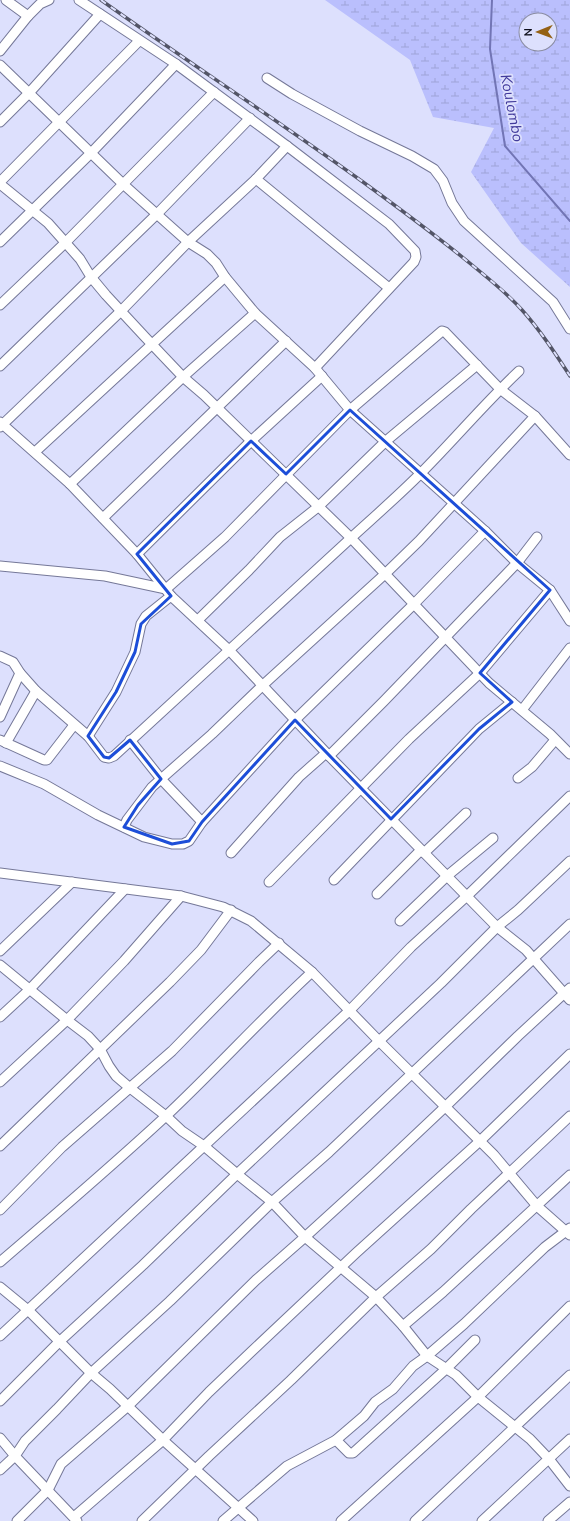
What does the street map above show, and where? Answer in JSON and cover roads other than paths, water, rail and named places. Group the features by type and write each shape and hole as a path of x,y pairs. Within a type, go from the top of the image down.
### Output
{"street":[{"path":"6,0 28,16"},
{"path":"0,51 28,16 41,3 49,0"},
{"path":"79,0 176,64 250,118 389,224 415,251 416,260 315,368"},
{"path":"0,122 29,93 100,14"},
{"path":"139,41 0,183 48,223 80,259 91,277 184,377 351,538 490,683 570,754"},
{"path":"0,242 91,153 176,64"},
{"path":"0,65 123,184 188,242 207,254 216,263 225,278 255,313 315,368 350,410 485,531 517,563 550,590 570,621"},
{"path":"267,78 292,94 360,131 412,156 434,169 442,181 452,203 464,221 553,302 570,329"},
{"path":"0,305 65,243 214,92"},
{"path":"0,366 158,214 250,118"},
{"path":"17,1521 48,1490 61,1464 128,1406 256,1280 305,1237 445,1107 518,1036 568,994 515,940 497,927 360,788 229,650 169,592 137,554 70,484 35,452 1,425 121,310 188,242 256,179 287,146"},
{"path":"256,179 389,288"},
{"path":"35,452 225,278"},
{"path":"70,484 255,313"},
{"path":"88,736 116,692 135,652 141,624 146,616 350,410 442,331 445,332 500,389 535,416 570,456"},
{"path":"103,518 216,407 286,341"},
{"path":"198,620 280,537 318,507 386,441 477,365"},
{"path":"0,656 13,662 36,691 88,736 104,757 109,758 114,756 386,507 421,473 500,389 519,371"},
{"path":"137,554 251,441 322,376"},
{"path":"124,828 127,820 152,787 386,574 419,541 535,416"},
{"path":"0,766 44,784 124,828 144,836 172,844 183,844 189,841 202,822 295,720 414,604 485,531"},
{"path":"230,853 299,777 327,754 384,700 517,563 537,537"},
{"path":"0,566 105,576 169,592"},
{"path":"269,882 409,739 480,673 550,590"},
{"path":"522,710 570,648"},
{"path":"0,717 20,672"},
{"path":"36,691 3,741 41,760 46,760 74,725"},
{"path":"334,880 479,729 512,702"},
{"path":"130,740 161,779 202,822"},
{"path":"518,778 532,767 555,740"},
{"path":"0,1336 350,1010 411,947 467,896 570,796"},
{"path":"377,894 422,851 466,813"},
{"path":"400,921 447,876 493,838"},
{"path":"0,1401 59,1342 144,1265 237,1174 379,1041 497,927 518,910 570,861"},
{"path":"0,873 181,896 227,909 251,921 312,972 480,1141 537,1206 557,1225 569,1231 545,1247 495,1295 427,1356 413,1366 393,1389 375,1402 364,1416 336,1440 287,1466 222,1521"},
{"path":"0,951 72,882"},
{"path":"0,1017 29,990 125,889"},
{"path":"0,1082 67,1020 124,961 181,896"},
{"path":"0,1146 202,950 227,909"},
{"path":"0,1470 15,1456 25,1441 91,1373 170,1301 272,1202 329,1152 570,924"},
{"path":"0,1210 62,1147 172,1051 279,943"},
{"path":"0,965 29,990 88,1036 100,1049 116,1076 166,1116 182,1131 204,1146 272,1202 305,1237 376,1297 403,1326 427,1356 456,1375 478,1397 516,1426 549,1459 570,1486"},
{"path":"0,1262 166,1116 312,972"},
{"path":"0,1438 15,1456 76,1519 163,1440 209,1392 342,1267 480,1141 570,1054"},
{"path":"142,1521 376,1297 432,1249 509,1173 570,1116"},
{"path":"403,1326 448,1287 570,1175"},
{"path":"0,1287 28,1310 91,1373 163,1440 239,1507 252,1521"},
{"path":"341,1521 478,1397 570,1306"},
{"path":"336,1440 348,1453 353,1453 446,1369 475,1340"},
{"path":"415,1521 570,1376"},
{"path":"482,1521 570,1439"},
{"path":"548,1521 570,1502"}],"waterway":[{"name":"Koulombo","path":"492,0 490,49 505,146 570,221"}],"railway":[{"path":"101,0 331,159 405,212 459,254 498,286 522,310 553,350 570,376"}]}
